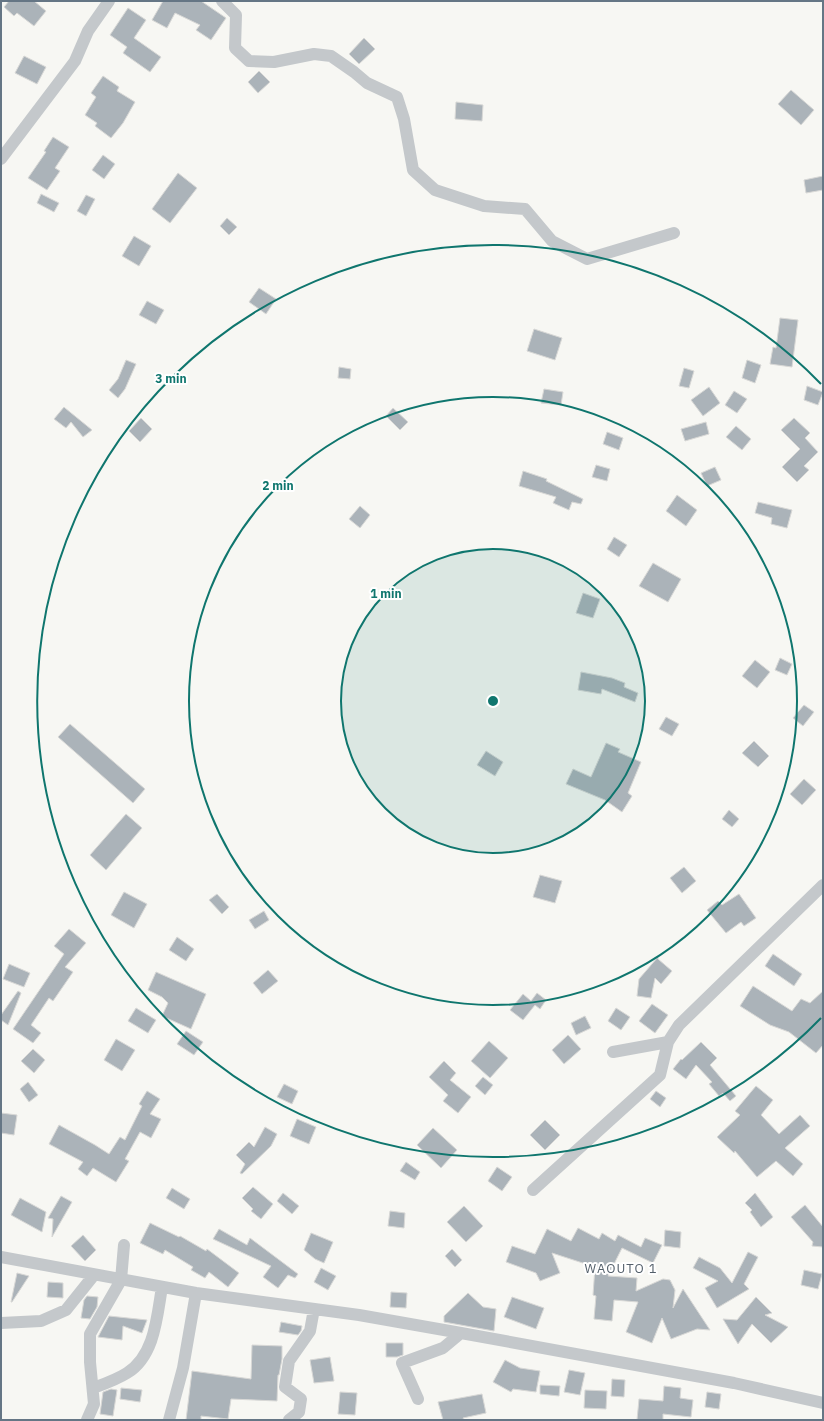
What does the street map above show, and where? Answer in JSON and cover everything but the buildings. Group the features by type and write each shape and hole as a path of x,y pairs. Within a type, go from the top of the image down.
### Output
{"street":[{"path":"1,159 74,61 88,31 109,1"},
{"path":"222,1 236,16 236,48 249,61 274,62 314,54 330,56 354,72 367,84 396,97 404,119 413,170 434,190 484,206 525,209 552,241 587,260 674,233"},
{"path":"533,1190 660,1074 668,1042 679,1025 823,885"},
{"path":"612,1052 668,1042"},
{"path":"87,1420 94,1404 90,1334 121,1280 124,1245"},
{"path":"1,1257 196,1293 314,1309 461,1333 726,1381 823,1403"},
{"path":"1,1323 40,1321 66,1310 94,1275"},
{"path":"93,1388 128,1373 141,1360 151,1341 157,1323 162,1287"},
{"path":"169,1420 183,1368 196,1293"},
{"path":"289,1420 298,1416 301,1399 285,1387 289,1361 310,1331 314,1309"},
{"path":"418,1400 402,1363 443,1348 461,1333"}],"district":[{"name":"WAOUTO 1","path":"621,1268"}]}
